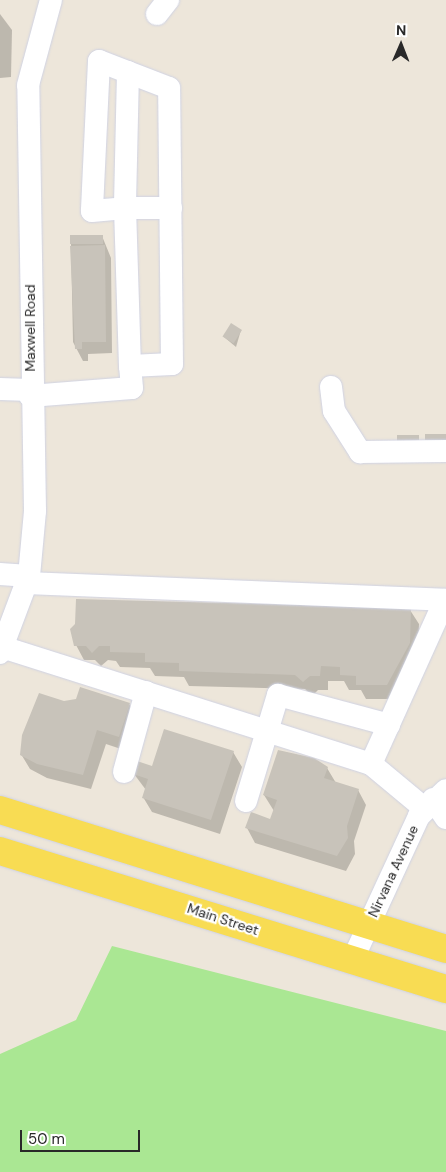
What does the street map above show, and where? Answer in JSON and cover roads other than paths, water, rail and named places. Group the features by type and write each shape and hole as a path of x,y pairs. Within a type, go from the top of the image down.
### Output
{"main road":[{"path":"0,810 446,949"},
{"name":"Main Street","path":"0,851 446,989"}],"street":[{"name":"Maxwell Road","path":"1,650 27,579 35,511 30,393 28,85 51,0"},
{"path":"130,366 172,364 171,208 169,88 100,61 92,211 125,208 171,208"},
{"path":"0,389 30,393 132,388 125,208 128,72"},
{"path":"331,387 334,411 360,452 446,451"},
{"path":"0,574 27,579 446,600 371,764"},
{"path":"1,650 146,692 371,764 435,799 446,818"},
{"path":"124,772 146,692"},
{"path":"246,801 278,695 389,726"},
{"name":"Nirvana Avenue","path":"352,960 435,799"}]}
